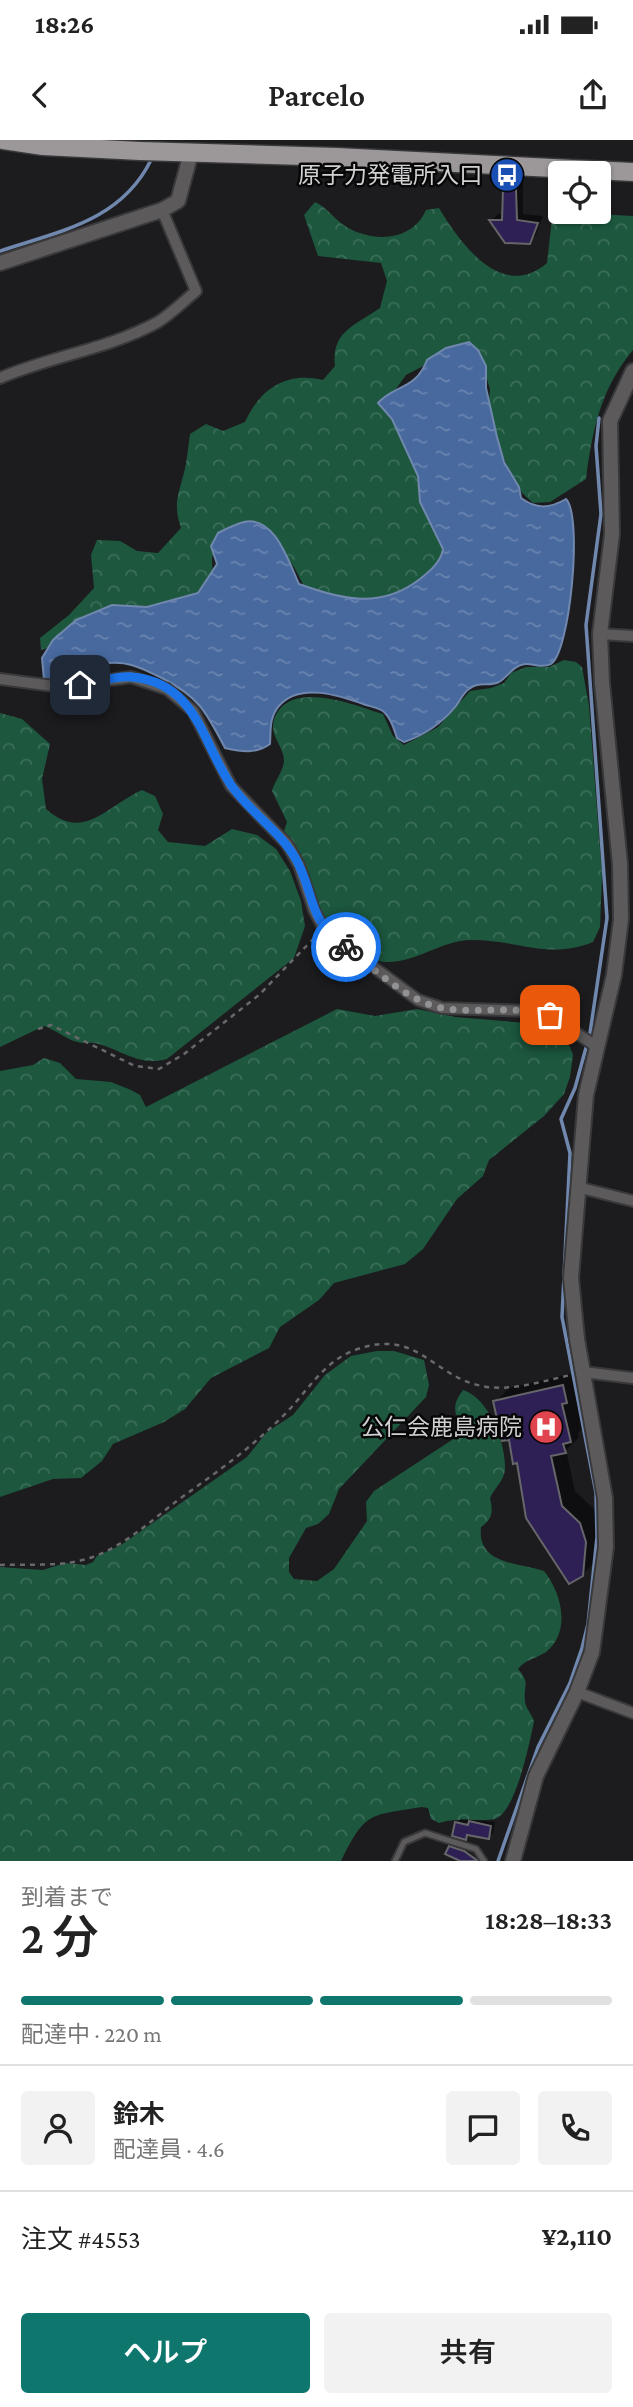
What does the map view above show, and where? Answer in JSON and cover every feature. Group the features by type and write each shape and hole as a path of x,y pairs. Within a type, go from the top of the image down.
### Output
{"main road":[{"path":"3,140 43,146 633,172"}],"street":[{"path":"0,263 162,210 178,201 190,167 191,153"},
{"path":"0,378 32,364 125,338 160,320 196,291 162,210"},
{"path":"513,1861 536,1776 577,1692 592,1652 599,1618 607,1525 576,1374 571,1278 590,1043 614,975 621,919 620,864 602,683 600,634 612,534 610,421 633,371"},
{"path":"600,634 633,636"},
{"path":"0,679 61,687 131,677 155,683 182,700 204,730 231,786 287,844 299,865 324,929 418,1000 442,1008 534,1011 550,1015 590,1043"},
{"path":"577,1187 633,1201"},
{"path":"576,1374 633,1378"},
{"path":"577,1692 633,1713"}],"lane":[{"path":"395,1861 404,1842 425,1833 476,1849 484,1861"}],"path":[{"path":"38,1029 51,1025 135,1066 159,1069 184,1054 259,995 324,929"},
{"path":"0,1565 60,1563 89,1558 115,1547 237,1457 282,1417 325,1368 356,1350 391,1344 412,1348 460,1379 483,1386 512,1387 576,1374"}],"green space":[{"path":"315,202 345,226 356,232 379,237 401,234 420,221 426,210 439,208 458,237 484,263 499,272 514,276 530,273 547,263 551,224 611,224 611,215 633,216 633,350 613,379 600,411 591,444 586,479 550,502 533,503 522,493 495,442 488,410 490,389 482,363 452,351 406,375 388,400 443,535 442,564 397,599 369,603 307,592 294,567 274,541 219,540 212,558 213,584 196,599 41,650 40,638 69,615 94,588 91,555 97,540 120,541 137,551 158,553 181,528 177,500 190,434 206,424 223,431 245,422 258,400 276,385 297,378 323,380 335,366 335,354 341,337 353,325 380,308 387,281 381,263 318,256 304,215"},
{"path":"564,660 576,662 582,667 589,706 602,875 600,927 593,942 577,947 548,949 489,941 462,941 408,959 386,962 371,958 343,939 322,917 298,851 284,831 287,822 272,791 284,761 273,731 274,720 282,707 293,700 324,698 383,714 393,736 404,745 438,727 470,691 504,683 511,673 526,667 549,667"},
{"path":"0,713 22,719 50,744 42,779 46,809 60,818 83,822 142,790 155,796 163,814 158,830 168,842 205,846 232,829 257,835 276,849 290,871 301,901 305,926 294,958 167,1059 138,1059 95,1043 74,1041 44,1026 0,1047"},
{"path":"337,1009 375,1016 417,1009 455,1017 539,1024 558,1033 570,1047 573,1055 570,1077 564,1094 544,1116 489,1160 483,1176 457,1199 423,1249 405,1264 334,1283 319,1300 280,1327 269,1348 211,1378 185,1409 164,1422 113,1444 102,1461 81,1478 53,1479 0,1497 0,1071 33,1065 44,1058 60,1063 76,1079 111,1082 131,1090 140,1095 146,1107"},
{"path":"394,1351 424,1360 429,1385 426,1397 339,1489 329,1514 318,1524 306,1528 289,1558 289,1572 294,1579 317,1581 334,1569 367,1521 366,1502 374,1491 458,1436 455,1408 463,1390 481,1402 499,1435 505,1458 505,1473 490,1498 491,1514 481,1527 481,1539 485,1549 501,1560 544,1571 555,1590 561,1612 559,1633 554,1643 546,1652 527,1661 518,1669 525,1681 525,1704 534,1722 516,1789 504,1812 493,1819 439,1823 431,1819 428,1808 422,1807 379,1815 363,1824 341,1861 0,1861 0,1567 43,1570 65,1563 86,1565 93,1562 97,1556 121,1545 247,1457 267,1432 293,1415 325,1375 351,1356"}],"water":[{"path":"469,342 478,350 486,366 486,388 497,437 504,462 519,487 521,498 543,506 554,505 566,499 571,510 574,556 569,611 558,654 551,664 521,665 499,682 472,687 439,723 404,742 397,738 389,719 379,709 333,695 297,694 287,699 275,711 270,744 249,751 225,748 206,714 192,698 173,684 135,666 108,663 95,674 79,680 44,680 42,658 53,640 76,620 112,605 147,607 198,593 217,564 211,546 218,533 244,522 255,522 272,533 285,553 299,584 315,590 361,599 376,598 391,595 420,579 437,562 443,549 420,502 418,476 392,419 378,403 417,377 427,360 446,348"}],"building":[{"path":"503,189 516,189 517,220 538,223 530,244 505,243 489,220 502,220"},
{"path":"563,1385 567,1403 562,1404 571,1442 563,1444 566,1453 551,1456 562,1506 580,1523 586,1542 583,1576 569,1584 526,1518 517,1463 513,1464 509,1440 502,1441 493,1401"},
{"path":"469,1821 491,1826 489,1839 467,1835 466,1840 452,1836 455,1822 468,1825"},
{"path":"449,1846 464,1851 478,1861 460,1861 445,1854"}],"waterway":[{"path":"0,251 66,230 106,210 138,181 151,160"},
{"path":"498,1861 538,1747 570,1683 582,1648 588,1624 597,1537 596,1493 562,1317 570,1153 561,1119 575,1088 590,1033 607,918 586,625 601,514 596,446 599,418"}],"way so far":[{"path":"346,947 418,1000 442,1008 534,1011 550,1015"}],"place":[{"name":"原子力発電所入口","path":"507,175"},
{"name":"公仁会鹿島病院","path":"546,1427"}],"route":[{"path":"80,685 131,677 155,683 182,700 193,711 204,730 231,786 287,844 299,865 314,911 324,929 346,947"}]}
